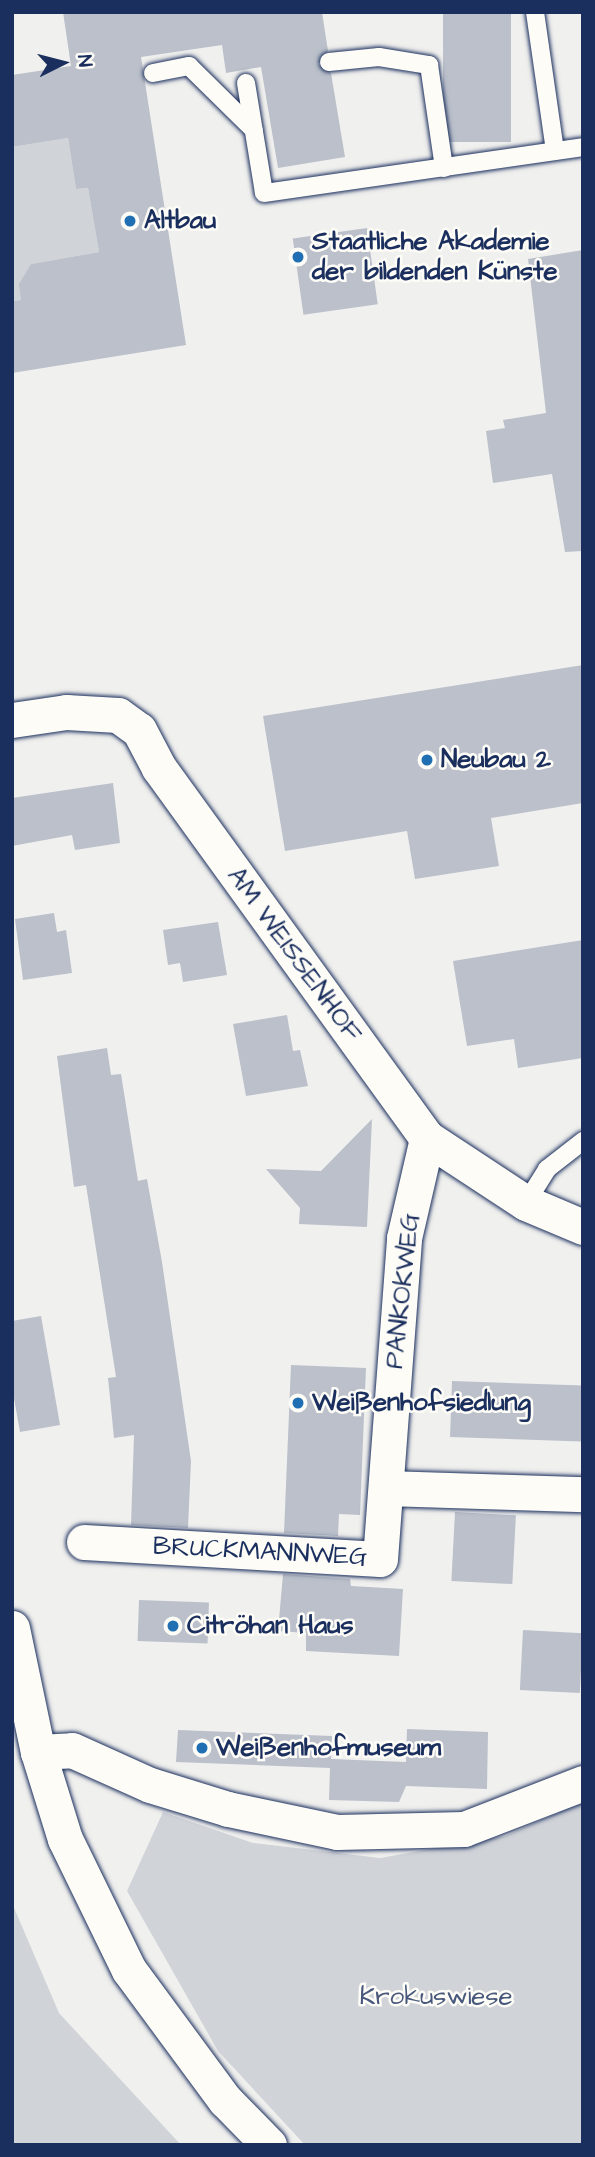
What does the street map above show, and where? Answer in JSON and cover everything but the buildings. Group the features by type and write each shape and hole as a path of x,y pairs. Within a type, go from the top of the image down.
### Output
{"street":[{"name":"AM WEISSENHOF","path":"12,720 66,712 118,715 139,730 159,768 427,1138 526,1203 583,1227"},
{"name":"PANKOKWEG","path":"387,1488 404,1238 427,1138"},
{"path":"387,1488 583,1494"},
{"name":"BRUCKMANNWEG","path":"84,1542 380,1559 387,1488"},
{"path":"12,1628 38,1752 65,1839 129,1970 225,2100 269,2145"},
{"path":"38,1752 72,1750 150,1785 215,1805 337,1832 464,1829 583,1783"}],"lane":[{"path":"535,12 555,150"},
{"path":"329,62 379,57 429,65 444,168"},
{"path":"153,73 189,66 254,130"},
{"path":"246,83 264,193 583,146"},
{"path":"526,1203 547,1169 583,1141"}],"green space":[{"path":"68,138 76,189 88,188 99,252 31,264 21,300 12,301 12,147"},
{"name":"Krokuswiese","path":"583,1802 583,2145 305,2145 218,2051 127,1891 163,1812 253,1843 380,1858 505,1836"},
{"path":"12,1903 59,2013 181,2145 12,2145"}],"place":[{"name":"Altbau","path":"130,221"},
{"name":"Staatliche Akademie der bildenden Künste","path":"298,257"},
{"name":"Neubau 2","path":"427,760"},
{"name":"Weißenhofsiedlung","path":"298,1403"},
{"name":"Citröhan Haus","path":"173,1626"},
{"name":"Weißenhofmuseum","path":"202,1748"}]}
